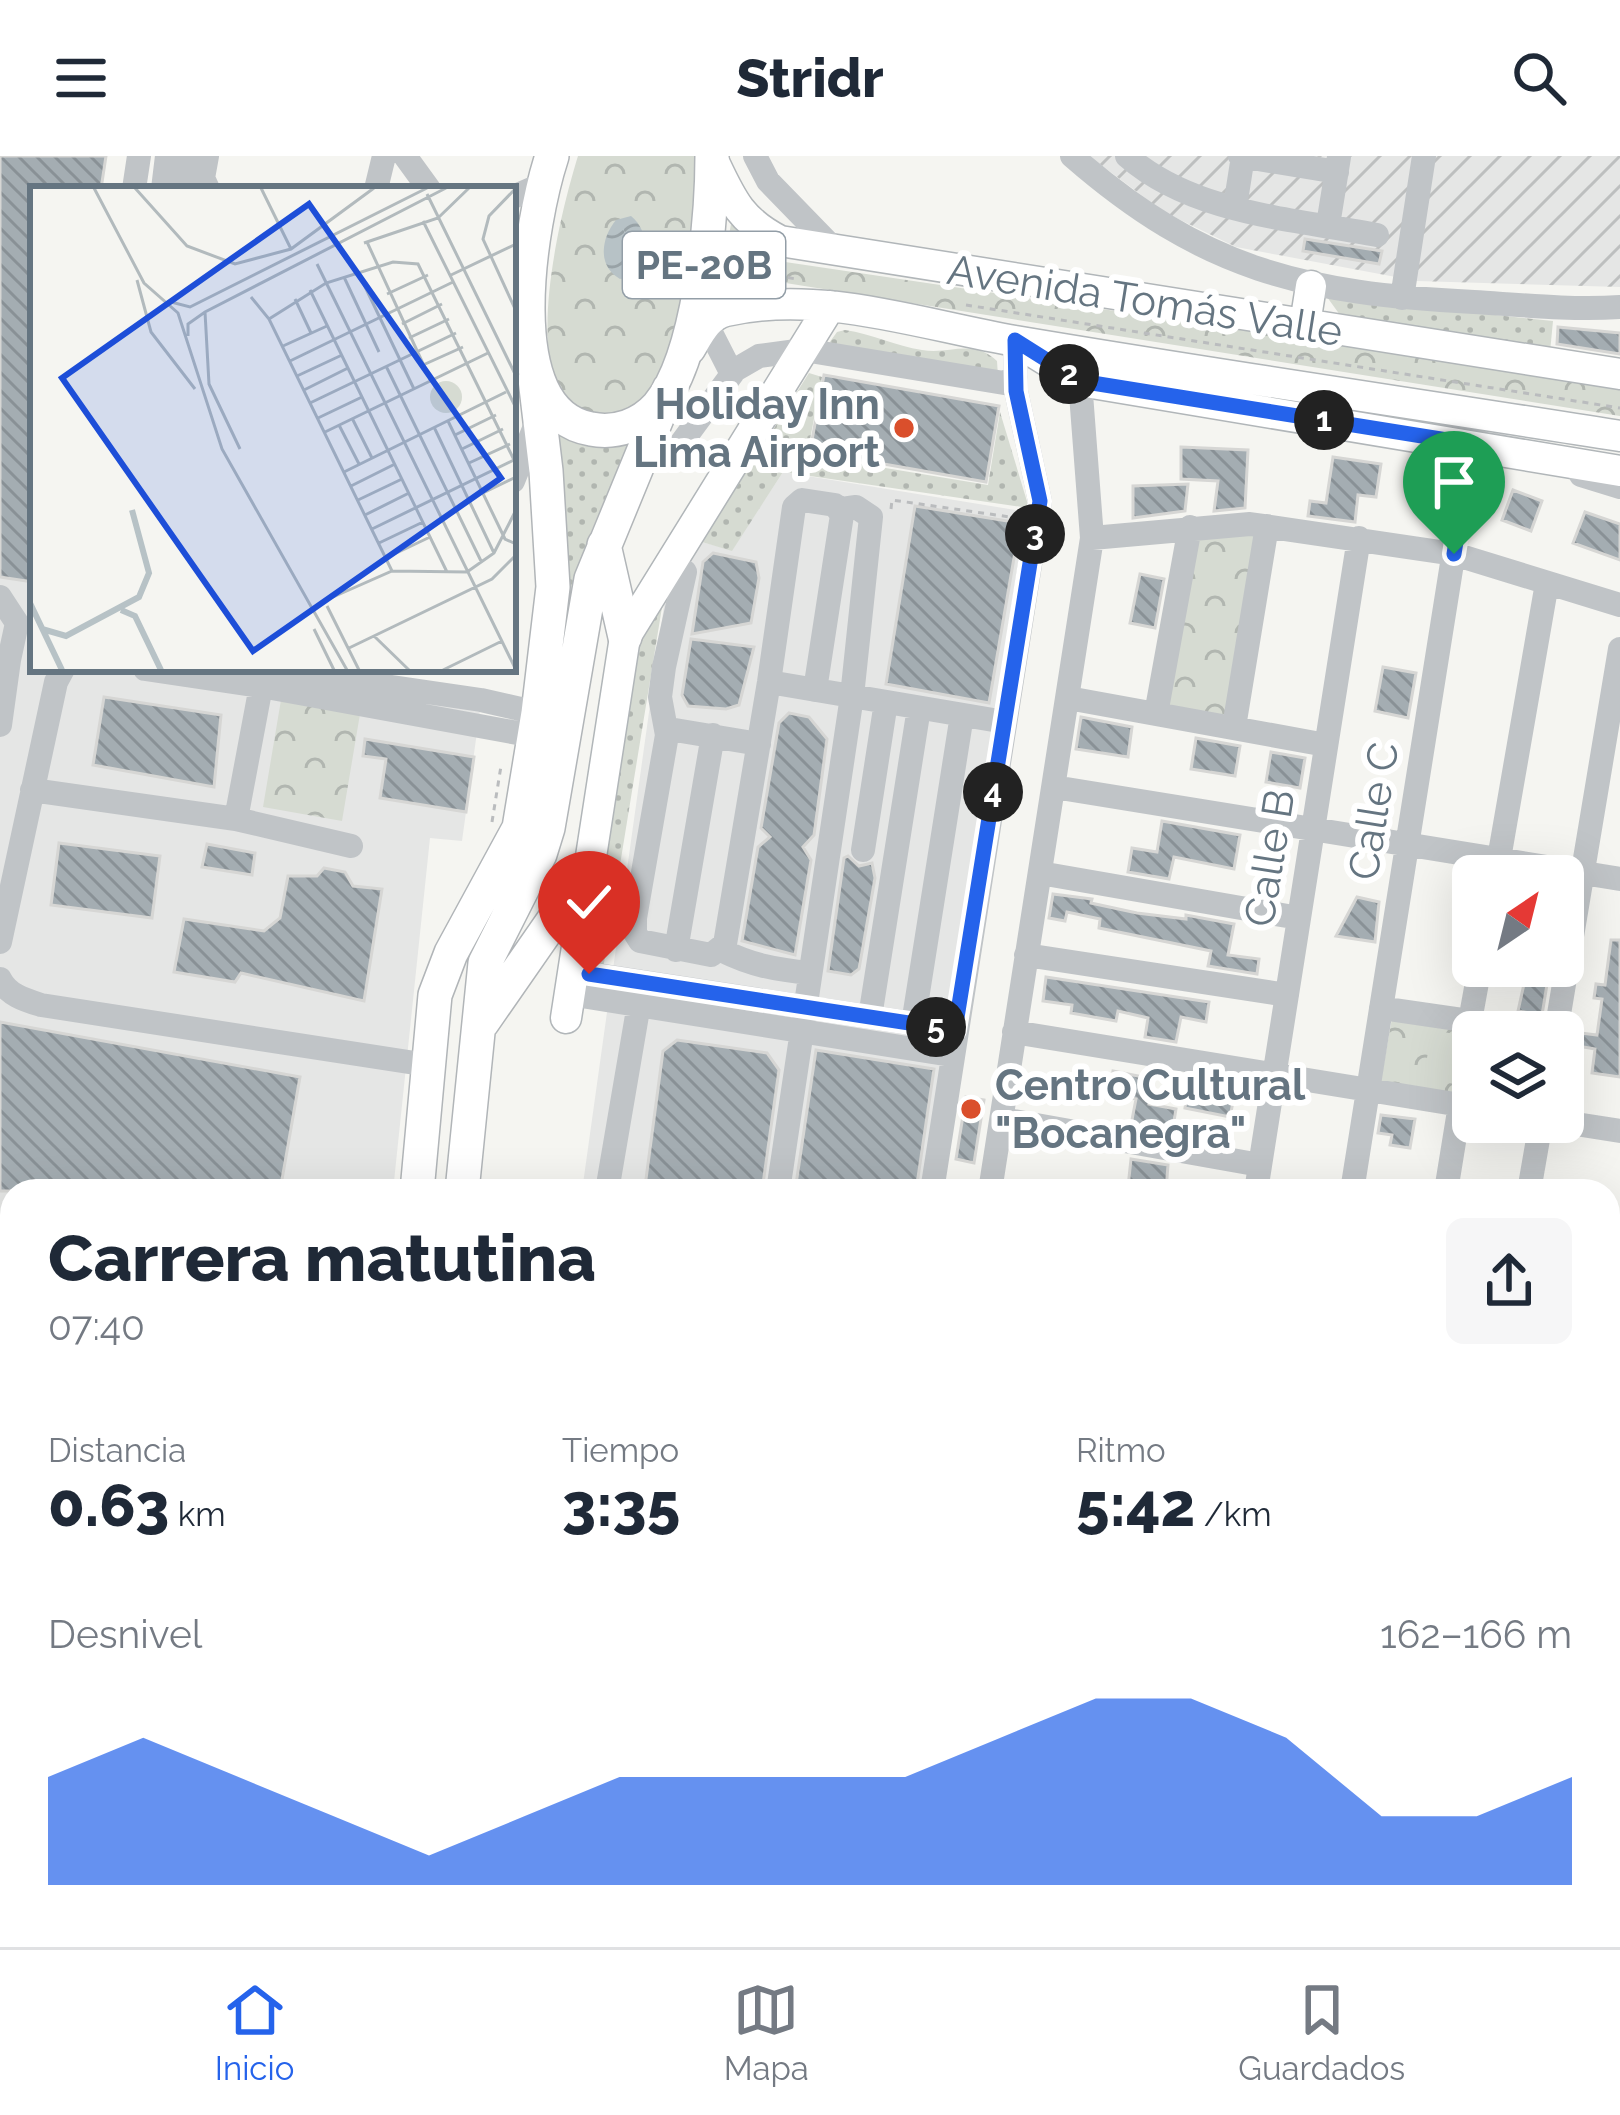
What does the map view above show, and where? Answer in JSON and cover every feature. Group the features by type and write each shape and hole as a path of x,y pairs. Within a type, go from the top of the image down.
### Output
{"highway":[{"name":"PE-20B","path":"463,1179 485,963 540,854 587,596 673,379 698,300 712,157"},
{"path":"418,1179 440,980 514,842 553,587 536,382 517,299 532,230 536,179"},
{"path":"536,382 557,413 593,430 632,425 654,410 673,379"},
{"path":"604,544 625,637"},
{"path":"478,1030 589,869"}],"main road":[{"name":"Avenida Tomás Valle","path":"712,157 735,206 754,228 780,242 1620,374"},
{"path":"1305,324 1311,286"},
{"name":"Avenida Tomás Valle","path":"706,323 719,312 823,294 1015,340 1620,436"},
{"path":"569,994 625,637 804,350 823,294"},
{"path":"673,379 706,323"},
{"name":"Avenida Tomás Valle","path":"1015,340 1080,381 1620,471"}],"street":[{"path":"134,186 139,156"},
{"path":"163,186 167,156"},
{"path":"183,186 187,156"},
{"path":"207,156 203,178 207,186"},
{"path":"365,186 370,156"},
{"path":"377,186 384,156"},
{"path":"405,156 427,186"},
{"path":"754,156 769,181 837,252"},
{"name":"Avenida Tomás Valle","path":"1072,156 1166,228 1244,266 1311,286 1402,298 1620,307"},
{"path":"1127,156 1177,189 1235,207 1377,235"},
{"path":"1235,207 1242,156 1338,164 1328,225"},
{"path":"1402,298 1424,156"},
{"path":"706,323 732,374"},
{"path":"934,1179 1040,501 1016,377 1015,340"},
{"path":"638,462 671,458 732,374 759,356 804,350 1004,383 1016,377"},
{"path":"992,1179 1092,538 1080,381"},
{"path":"516,469 536,382"},
{"path":"1485,447 1620,488"},
{"name":"Calle C","path":"1354,1179 1454,554 1485,447"},
{"path":"711,1006 759,744 794,507 802,500 842,509 856,507 871,517 852,696 780,1179"},
{"path":"815,690 842,509"},
{"path":"1092,538 1190,527 1267,526 1454,554 1620,604"},
{"path":"1234,727 1267,526"},
{"path":"1156,714 1190,527"},
{"name":"Calle B","path":"1258,1179 1359,538"},
{"path":"685,572 660,697 668,735 634,933 647,945 718,952 743,962 810,973"},
{"path":"1499,855 1546,584"},
{"path":"0,597 17,623 5,664 0,725"},
{"path":"1584,861 1620,649"},
{"path":"0,942 61,672"},
{"path":"185,672 481,700 537,715"},
{"path":"370,672 537,715"},
{"path":"236,819 265,678"},
{"path":"769,682 1005,722"},
{"path":"1068,698 1326,745"},
{"path":"862,850 886,702"},
{"path":"871,1016 919,708"},
{"path":"913,1024 962,715"},
{"path":"668,735 675,730 759,744"},
{"path":"676,950 712,735"},
{"path":"1054,787 1408,844 1452,856"},
{"path":"32,790 236,819 351,846"},
{"path":"1040,873 1299,918"},
{"path":"1584,873 1620,879"},
{"path":"1026,955 1287,995"},
{"path":"0,979 20,998 40,1005 428,1065"},
{"path":"569,994 641,993 953,1042"},
{"path":"609,1179 641,993"},
{"path":"1382,1009 1452,1018"},
{"path":"801,1018 871,1016 913,1024 953,1042"},
{"path":"1014,1032 1452,1104"},
{"path":"1002,1119 1260,1165"},
{"path":"1584,1125 1620,1131"},
{"path":"1449,1179 1457,1143"},
{"path":"1531,1179 1537,1143"}],"path":[{"path":"724,283 768,274 823,294"},
{"path":"957,304 1620,408"},
{"path":"892,500 1031,520"},
{"path":"490,835 501,766"}],"shaded area":[{"path":"0,156 30,186 30,672 216,672 480,710 462,841 430,838 394,1179 0,1179"},
{"path":"1089,156 1620,156 1620,287 1417,281 1236,247 1164,212"},
{"path":"783,472 1046,515 941,1179 584,1179 665,598 702,542 732,550"}],"green space":[{"path":"578,156 698,156 687,280 672,344 642,401 610,415 571,402 551,367 551,274"},
{"path":"731,224 765,259 1620,386 1620,416 773,281 719,291"},
{"path":"1327,297 1553,321 1550,352 1340,315"},
{"path":"845,330 922,350 979,350 997,361 998,376 824,350 837,332"},
{"path":"809,373 822,377 807,455 988,485 1000,412 1029,508 783,472 732,551 702,542"},
{"path":"557,431 598,447 628,444 589,537 567,608"},
{"path":"1255,530 1229,717 1167,707 1196,532"},
{"path":"664,595 603,969 586,962 635,643"},
{"path":"281,700 360,714 342,821 263,807"},
{"path":"1392,1018 1452,1028 1452,1101 1379,1091"},
{"path":"1431,1030 1452,1034 1452,1084 1424,1079"}],"water":[{"path":"631,216 644,236 644,252 634,274 620,279 608,267 605,243 616,220"}],"building":[{"path":"0,156 106,156 101,186 30,186 30,582 0,577"},
{"path":"1305,239 1382,251 1379,264 1303,251"},
{"path":"1558,327 1620,333 1620,354 1557,344"},
{"name":"Holiday Inn Lima Airport","path":"824,375 999,406 986,482 810,451"},
{"path":"1181,447 1248,450 1245,508 1214,511 1218,481 1181,479"},
{"path":"1333,457 1381,464 1376,497 1358,495 1355,522 1308,516 1310,501 1326,503"},
{"path":"1188,484 1185,511 1133,518 1133,486"},
{"path":"1513,490 1542,501 1531,531 1502,520"},
{"path":"915,506 1020,523 989,703 886,684"},
{"path":"1585,512 1620,524 1620,560 1573,543"},
{"path":"713,553 756,562 759,578 751,623 692,634 703,562"},
{"path":"1140,574 1164,579 1155,628 1130,623"},
{"path":"691,639 754,647 739,705 726,709 688,706 682,695"},
{"path":"1383,667 1416,673 1408,718 1375,711"},
{"path":"104,697 221,715 214,787 93,765"},
{"path":"789,713 809,717 827,739 814,835 803,847 811,860 795,955 742,941 758,847 770,837 761,828 779,723"},
{"path":"1081,717 1132,727 1128,757 1076,749"},
{"path":"1196,738 1240,746 1235,776 1191,769"},
{"path":"365,739 474,757 466,812 380,798 386,759 363,756"},
{"path":"1271,752 1305,758 1300,788 1266,782"},
{"path":"1162,821 1240,835 1234,869 1174,857 1169,879 1128,872 1132,848 1157,852"},
{"path":"59,843 160,856 152,918 51,905"},
{"path":"207,844 255,853 252,875 202,867"},
{"path":"848,856 859,866 872,863 875,878 859,969 851,975 828,971"},
{"path":"324,868 345,872 353,886 382,889 364,1001 241,973 235,982 174,972 184,919 264,931 280,918 288,876 317,876"},
{"path":"1053,894 1092,899 1091,903 1137,913 1234,924 1228,955 1259,959 1257,974 1208,966 1211,951 1099,928 1100,919 1067,912 1065,921 1049,918"},
{"path":"1357,897 1379,902 1375,942 1336,936"},
{"path":"1611,940 1620,940 1620,1077 1592,1073 1595,1049 1584,1047 1584,1033 1597,1035 1602,999 1594,998 1596,984 1605,985"},
{"path":"1046,977 1209,1002 1206,1022 1181,1017 1176,1042 1145,1037 1148,1018 1118,1011 1116,1021 1071,1013 1072,1005 1043,1001"},
{"path":"1523,987 1547,987 1543,1011 1518,1011"},
{"path":"0,1022 300,1077 282,1179 0,1179"},
{"path":"677,1040 767,1053 779,1070 764,1179 646,1179 663,1051"},
{"path":"816,1050 934,1069 918,1179 797,1179"},
{"path":"1113,1071 1153,1079 1149,1104 1176,1109 1172,1133 1131,1125 1136,1099 1109,1094"},
{"path":"1188,1088 1234,1097 1230,1117 1185,1108"},
{"path":"966,1097 984,1100 974,1163 956,1159"},
{"path":"1381,1115 1415,1119 1410,1148 1390,1145 1392,1135 1378,1133"},
{"path":"1131,1159 1168,1165 1167,1179 1129,1179"}],"place":[{"name":"Holiday Inn Lima Airport","path":"904,428"},
{"name":"Centro Cultural \"Bocanegra\"","path":"971,1109"}],"route":[{"path":"589,974 955,1030 1040,501 1016,391 1015,340 1080,381 1472,444 1454,554"}]}
